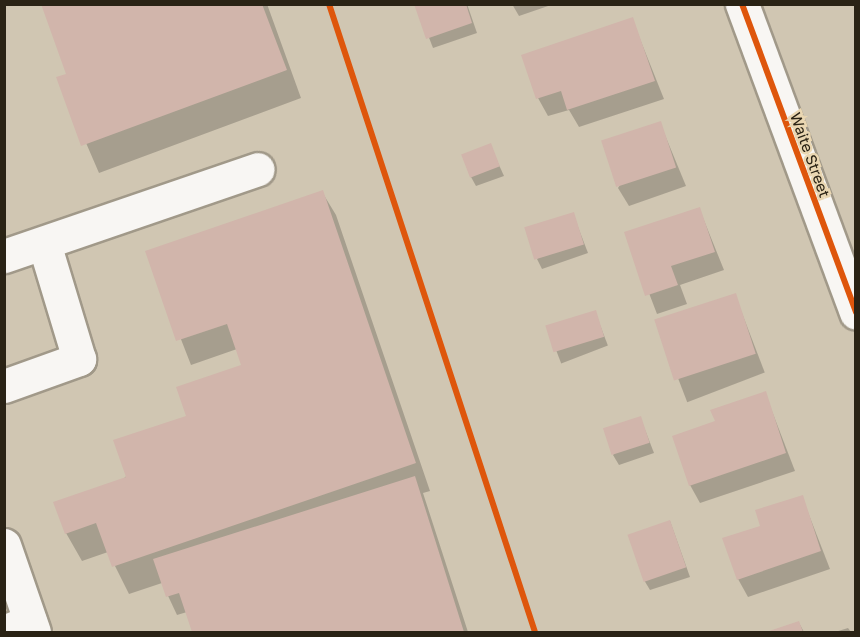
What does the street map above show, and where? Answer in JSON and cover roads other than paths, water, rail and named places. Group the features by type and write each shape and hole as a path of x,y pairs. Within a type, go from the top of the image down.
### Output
{"street":[{"name":"Waite Street","path":"742,4 855,313"},
{"path":"4,256 258,169"},
{"path":"4,386 79,359 44,243"},
{"path":"4,545 23,629"}]}
